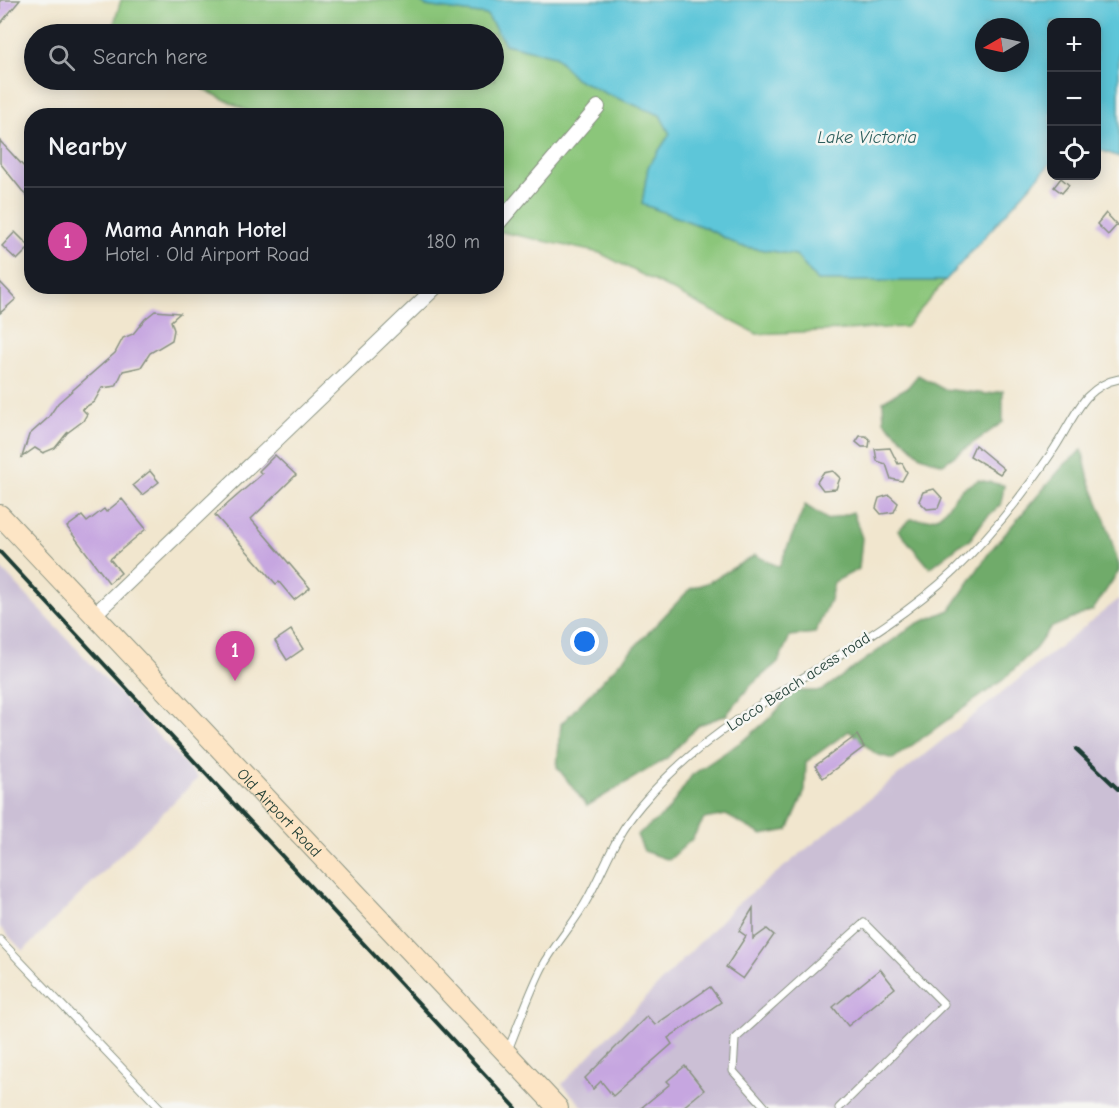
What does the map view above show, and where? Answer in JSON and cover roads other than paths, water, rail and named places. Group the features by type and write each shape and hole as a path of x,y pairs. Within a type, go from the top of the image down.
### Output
{"main road":[{"name":"Old Airport Road","path":"0,515 558,1108"}],"street":[{"path":"504,217 598,106"},
{"path":"94,615 429,294"}],"lane":[{"name":"Locco Beach acess road","path":"507,1053 542,968 588,899 617,835 642,804 688,758 752,708 810,676 896,617 954,571 998,522 1051,454 1087,397 1109,381 1119,379"},
{"path":"766,1108 733,1071 735,1039 864,923 944,1004 839,1108"},
{"path":"0,940 160,1108"}],"water":[{"name":"Lake Victoria","path":"417,0 1119,0 1119,157 1101,150 1101,18 1047,18 1047,167 945,281 817,281 796,255 740,246 706,228 642,204 648,167 670,134 660,115 607,94 575,78 555,56 505,44 504,24 493,24 487,15 426,6"}],"railway":[{"path":"0,552 516,1108"},
{"path":"1076,749 1119,790"}],"place":[{"name":"Mama Annah Hotel","path":"235,681"}]}
